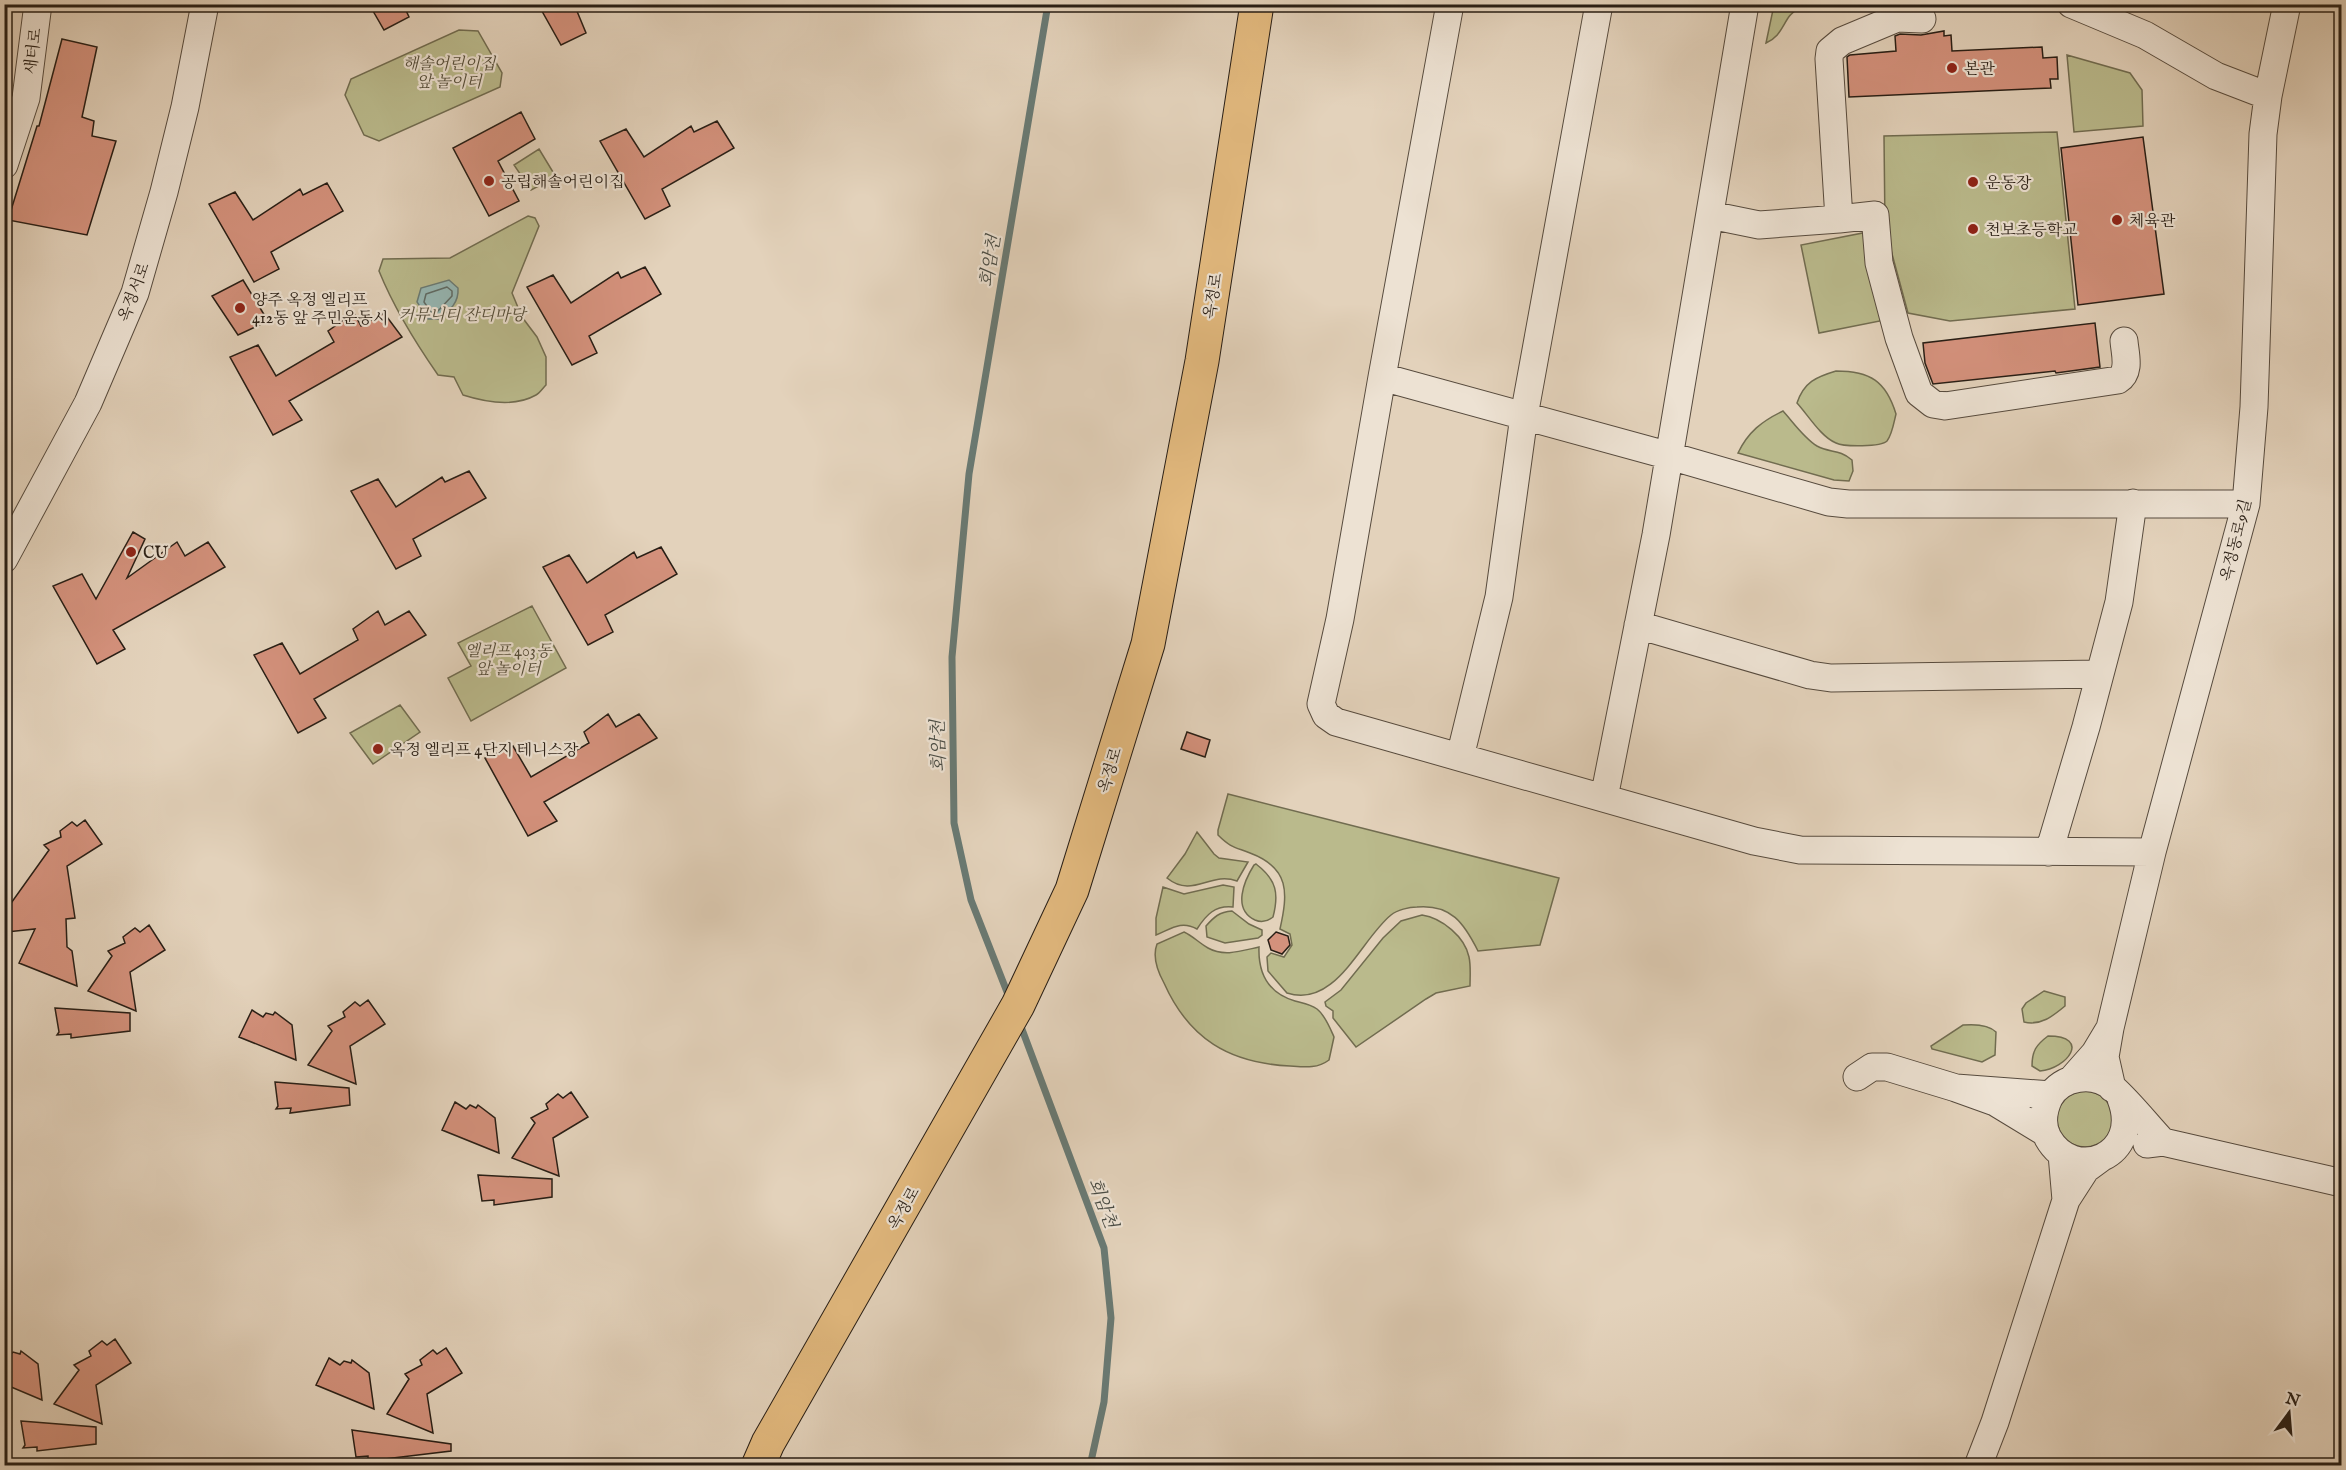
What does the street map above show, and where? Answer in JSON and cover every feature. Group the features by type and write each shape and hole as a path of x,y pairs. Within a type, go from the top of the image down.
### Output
{"main road":[{"name":"옥정로","path":"758,1466 768,1443 1018,1005 1072,890 1148,644 1202,361 1257,4"}],"street":[{"name":"새터로","path":"4,165 26,98 38,4"},
{"name":"옥정서로","path":"4,559 88,403 135,293 183,117 205,4"},
{"path":"1450,4 1340,619 1321,704 1326,716 1336,722 1460,758 1754,841 1800,850 2152,852"},
{"path":"1460,758 1499,597 1524,416 1599,4"},
{"path":"1604,798 1670,456 1745,4"},
{"path":"2071,4 2119,14 2164,45 2216,76 2268,96"},
{"name":"옥정동로9길","path":"2110,1028 2152,852 2246,504 2254,407 2263,134 2268,96 2287,4"},
{"path":"1839,219 1830,51 1842,41 1897,18 1922,19"},
{"path":"1710,215 1759,225 1875,215 1879,263 1899,338 1919,393 1933,404 1945,406 2118,380 2123,378 2126,369 2124,341"},
{"path":"1382,377 1830,502 1848,504 2246,504"},
{"path":"2049,852 2086,728 2119,602 2133,503"},
{"path":"1638,625 1810,675 1831,678 2100,674"},
{"path":"2110,1028 2095,1053 2061,1087 2045,1107 2043,1120 2046,1133 2052,1145 2062,1154 2074,1160 2088,1161 2107,1154 2163,1142 2342,1183"},
{"path":"1978,1466 1995,1422 2066,1200 2086,1169 2107,1154 2122,1139 2126,1126 2126,1112 2105,1057 2110,1028"},
{"path":"1857,1077 1872,1067 1887,1067 1995,1102 2046,1133"},
{"path":"1956,1088 2061,1087 2093,1079 2117,1093 2163,1142"},
{"path":"2062,1154 2066,1200"}],"green space":[{"path":"1774,5 1802,5 1789,16 1777,35 1766,43"},
{"name":"해솔어린이집 앞 놀이터","path":"459,30 478,31 502,73 500,87 379,141 364,135 345,95 351,79"},
{"path":"2067,55 2130,73 2142,90 2143,126 2074,132"},
{"name":"운동장","path":"2057,132 2075,309 1950,321 1908,313 1885,228 1884,136"},
{"path":"539,149 556,177 531,190 514,165"},
{"name":"커뮤니티 잔디마당","path":"528,216 535,218 539,226 512,293 522,317 537,337 546,357 546,385 536,395 519,401 490,401 463,395 454,377 438,375 421,350 391,298 379,271 383,259 450,258"},
{"path":"1868,232 1885,320 1819,333 1801,245"},
{"path":"1836,371 1858,373 1875,380 1882,386 1896,414 1892,432 1887,441 1862,446 1836,443 1820,431 1797,403 1807,385"},
{"path":"1783,411 1812,443 1843,454 1852,460 1853,471 1849,481 1834,480 1738,453 1756,428"},
{"name":"엘리프 403동 앞 놀이터","path":"532,606 566,668 471,721 448,678 471,666 458,643"},
{"name":"옥정 엘리프 4단지 테니스장","path":"400,705 420,732 373,764 350,733"},
{"path":"1228,794 1559,878 1540,945 1478,951 1462,924 1448,912 1429,907 1407,908 1394,913 1380,926 1334,982 1320,991 1304,995 1287,993 1268,971 1267,957 1271,953 1284,957 1292,945 1290,934 1280,929 1285,893 1283,883 1273,866 1263,859 1230,845 1218,835"},
{"path":"1197,832 1219,858 1248,862 1237,881 1218,879 1185,886 1176,884 1167,878 1185,854"},
{"path":"1256,864 1272,882 1276,894 1273,917 1265,921 1255,920 1248,915 1242,902 1244,887"},
{"path":"1223,885 1234,887 1233,907 1216,909 1204,919 1197,929 1181,925 1156,935 1156,918 1163,887 1184,894"},
{"path":"1232,911 1249,924 1262,930 1262,935 1258,938 1225,943 1207,937 1206,926 1220,914"},
{"path":"1422,915 1445,924 1463,942 1470,960 1470,986 1436,993 1356,1047 1333,1018 1333,1011 1326,1006 1325,1002 1341,990 1383,938 1401,921"},
{"path":"1184,932 1214,951 1233,952 1259,947 1260,966 1271,988 1295,1001 1314,1007 1325,1018 1334,1037 1329,1060 1320,1065 1300,1067 1248,1060 1230,1053 1199,1033 1174,1003 1155,959 1157,944"},
{"path":"2044,991 2065,997 2065,1006 2051,1017 2036,1023 2024,1022 2022,1009 2026,1003"},
{"path":"1963,1025 1985,1026 1993,1029 1996,1032 1995,1055 1982,1062 1932,1049 1931,1046"},
{"path":"2048,1036 2061,1037 2069,1041 2072,1047 2071,1053 2059,1065 2040,1071 2032,1066 2033,1056 2038,1045"},
{"path":"2085,1091 2096,1093 2105,1099 2111,1108 2113,1119 2111,1130 2105,1139 2096,1145 2085,1147 2074,1145 2065,1139 2059,1130 2057,1119 2059,1108 2065,1099 2074,1093"}],"water":[{"path":"449,280 458,288 455,302 439,319 428,319 417,302 421,288"}],"building":[{"path":"369,4 403,4 409,17 384,30"},
{"path":"538,4 574,4 586,33 561,45"},
{"name":"본관","path":"1944,31 1944,36 1951,35 1952,51 2042,47 2043,58 2057,57 2058,79 2050,79 2051,88 1849,97 1847,57 1896,51 1895,36 1900,34 1921,35"},
{"path":"62,39 97,47 82,117 94,121 92,136 116,141 87,235 8,220 37,126 39,126"},
{"name":"공립해솔어린이집","path":"521,112 535,139 498,161 519,201 489,216 453,148"},
{"path":"717,121 734,148 662,189 670,206 645,219 600,141 626,129 644,157 691,126 694,132"},
{"name":"체육관","path":"2143,137 2164,294 2078,305 2061,148"},
{"path":"327,183 343,211 271,252 279,269 254,282 209,204 235,192 253,220 300,189 303,195"},
{"path":"645,267 661,294 589,336 597,353 572,365 527,287 553,275 571,303 618,272 621,278"},
{"name":"양주 옥정 엘리프 412동 앞 주민운동시","path":"243,280 268,321 238,335 212,296"},
{"path":"354,313 361,326 384,313 402,337 289,401 302,420 273,435 230,357 258,345 276,376 334,342 328,331"},
{"path":"2095,323 2100,367 1933,384 1925,363 1923,343"},
{"path":"469,471 486,498 413,539 421,556 396,569 351,491 378,479 396,507 442,477 445,482"},
{"path":"133,532 145,539 127,578 177,542 185,556 208,542 225,567 113,630 125,649 97,664 53,586 82,574 96,599"},
{"path":"661,547 677,574 605,615 613,632 588,645 543,567 569,555 587,583 634,552 637,558"},
{"path":"378,611 385,625 409,611 426,635 314,699 326,718 298,733 254,655 282,643 300,674 358,640 353,629"},
{"path":"608,714 616,727 639,714 657,738 544,802 557,821 528,836 485,758 513,746 531,777 589,743 584,732"},
{"path":"1187,732 1210,740 1205,757 1181,749"},
{"path":"85,820 102,844 67,866 75,918 66,919 67,947 72,951 77,986 19,963 35,929 7,932 7,928 4,928 4,913 49,850 44,845 61,837 60,831 72,822 77,826"},
{"path":"149,925 165,950 130,972 136,1011 88,991 112,956 108,951 125,943 123,937 135,928 140,932"},
{"path":"1276,932 1288,936 1290,945 1282,954 1271,950 1268,940"},
{"path":"368,1000 385,1024 350,1046 356,1084 308,1065 332,1031 328,1026 345,1017 343,1012 355,1002 360,1006"},
{"path":"55,1008 130,1013 130,1031 71,1038 71,1034 57,1035 59,1032"},
{"path":"252,1010 263,1017 266,1013 273,1015 275,1012 292,1025 296,1060 239,1037"},
{"path":"275,1082 349,1088 350,1105 290,1113 291,1108 276,1109 278,1106"},
{"path":"571,1092 588,1117 553,1138 559,1176 512,1158 535,1123 531,1118 548,1109 546,1104 558,1094 563,1098"},
{"path":"455,1102 466,1109 470,1105 476,1108 478,1105 495,1118 499,1153 442,1130"},
{"path":"478,1175 552,1179 552,1197 494,1205 494,1200 482,1201"},
{"path":"115,1339 131,1363 96,1385 102,1424 54,1404 79,1370 74,1365 91,1356 89,1351 102,1341 107,1345"},
{"path":"446,1348 462,1373 427,1394 433,1433 387,1414 409,1379 405,1374 422,1365 420,1360 433,1350 437,1354"},
{"path":"21,1351 38,1364 42,1400 4,1384 4,1362 13,1352 20,1354"},
{"path":"329,1358 340,1365 344,1361 351,1363 352,1360 369,1373 374,1409 316,1385"},
{"path":"21,1421 96,1427 96,1444 37,1451 37,1447 23,1448 25,1445"},
{"path":"352,1430 451,1444 451,1451 368,1461 368,1456 356,1457"}],"waterway":[{"name":"회암천","path":"1009,997 971,900 954,823 952,657 969,474 1048,4"},
{"name":"회암천","path":"1020,1024 1104,1248 1111,1318 1104,1402 1090,1466"}],"place":[{"name":"본관","path":"1952,68"},
{"name":"공립해솔어린이집","path":"489,181"},
{"name":"운동장","path":"1973,182"},
{"name":"체육관","path":"2117,220"},
{"name":"천보초등학교","path":"1973,229"},
{"name":"양주 옥정 엘리프 412동 앞 주민운동시","path":"240,308"},
{"name":"CU","path":"131,552"},
{"name":"옥정 엘리프 4단지 테니스장","path":"378,749"}]}
